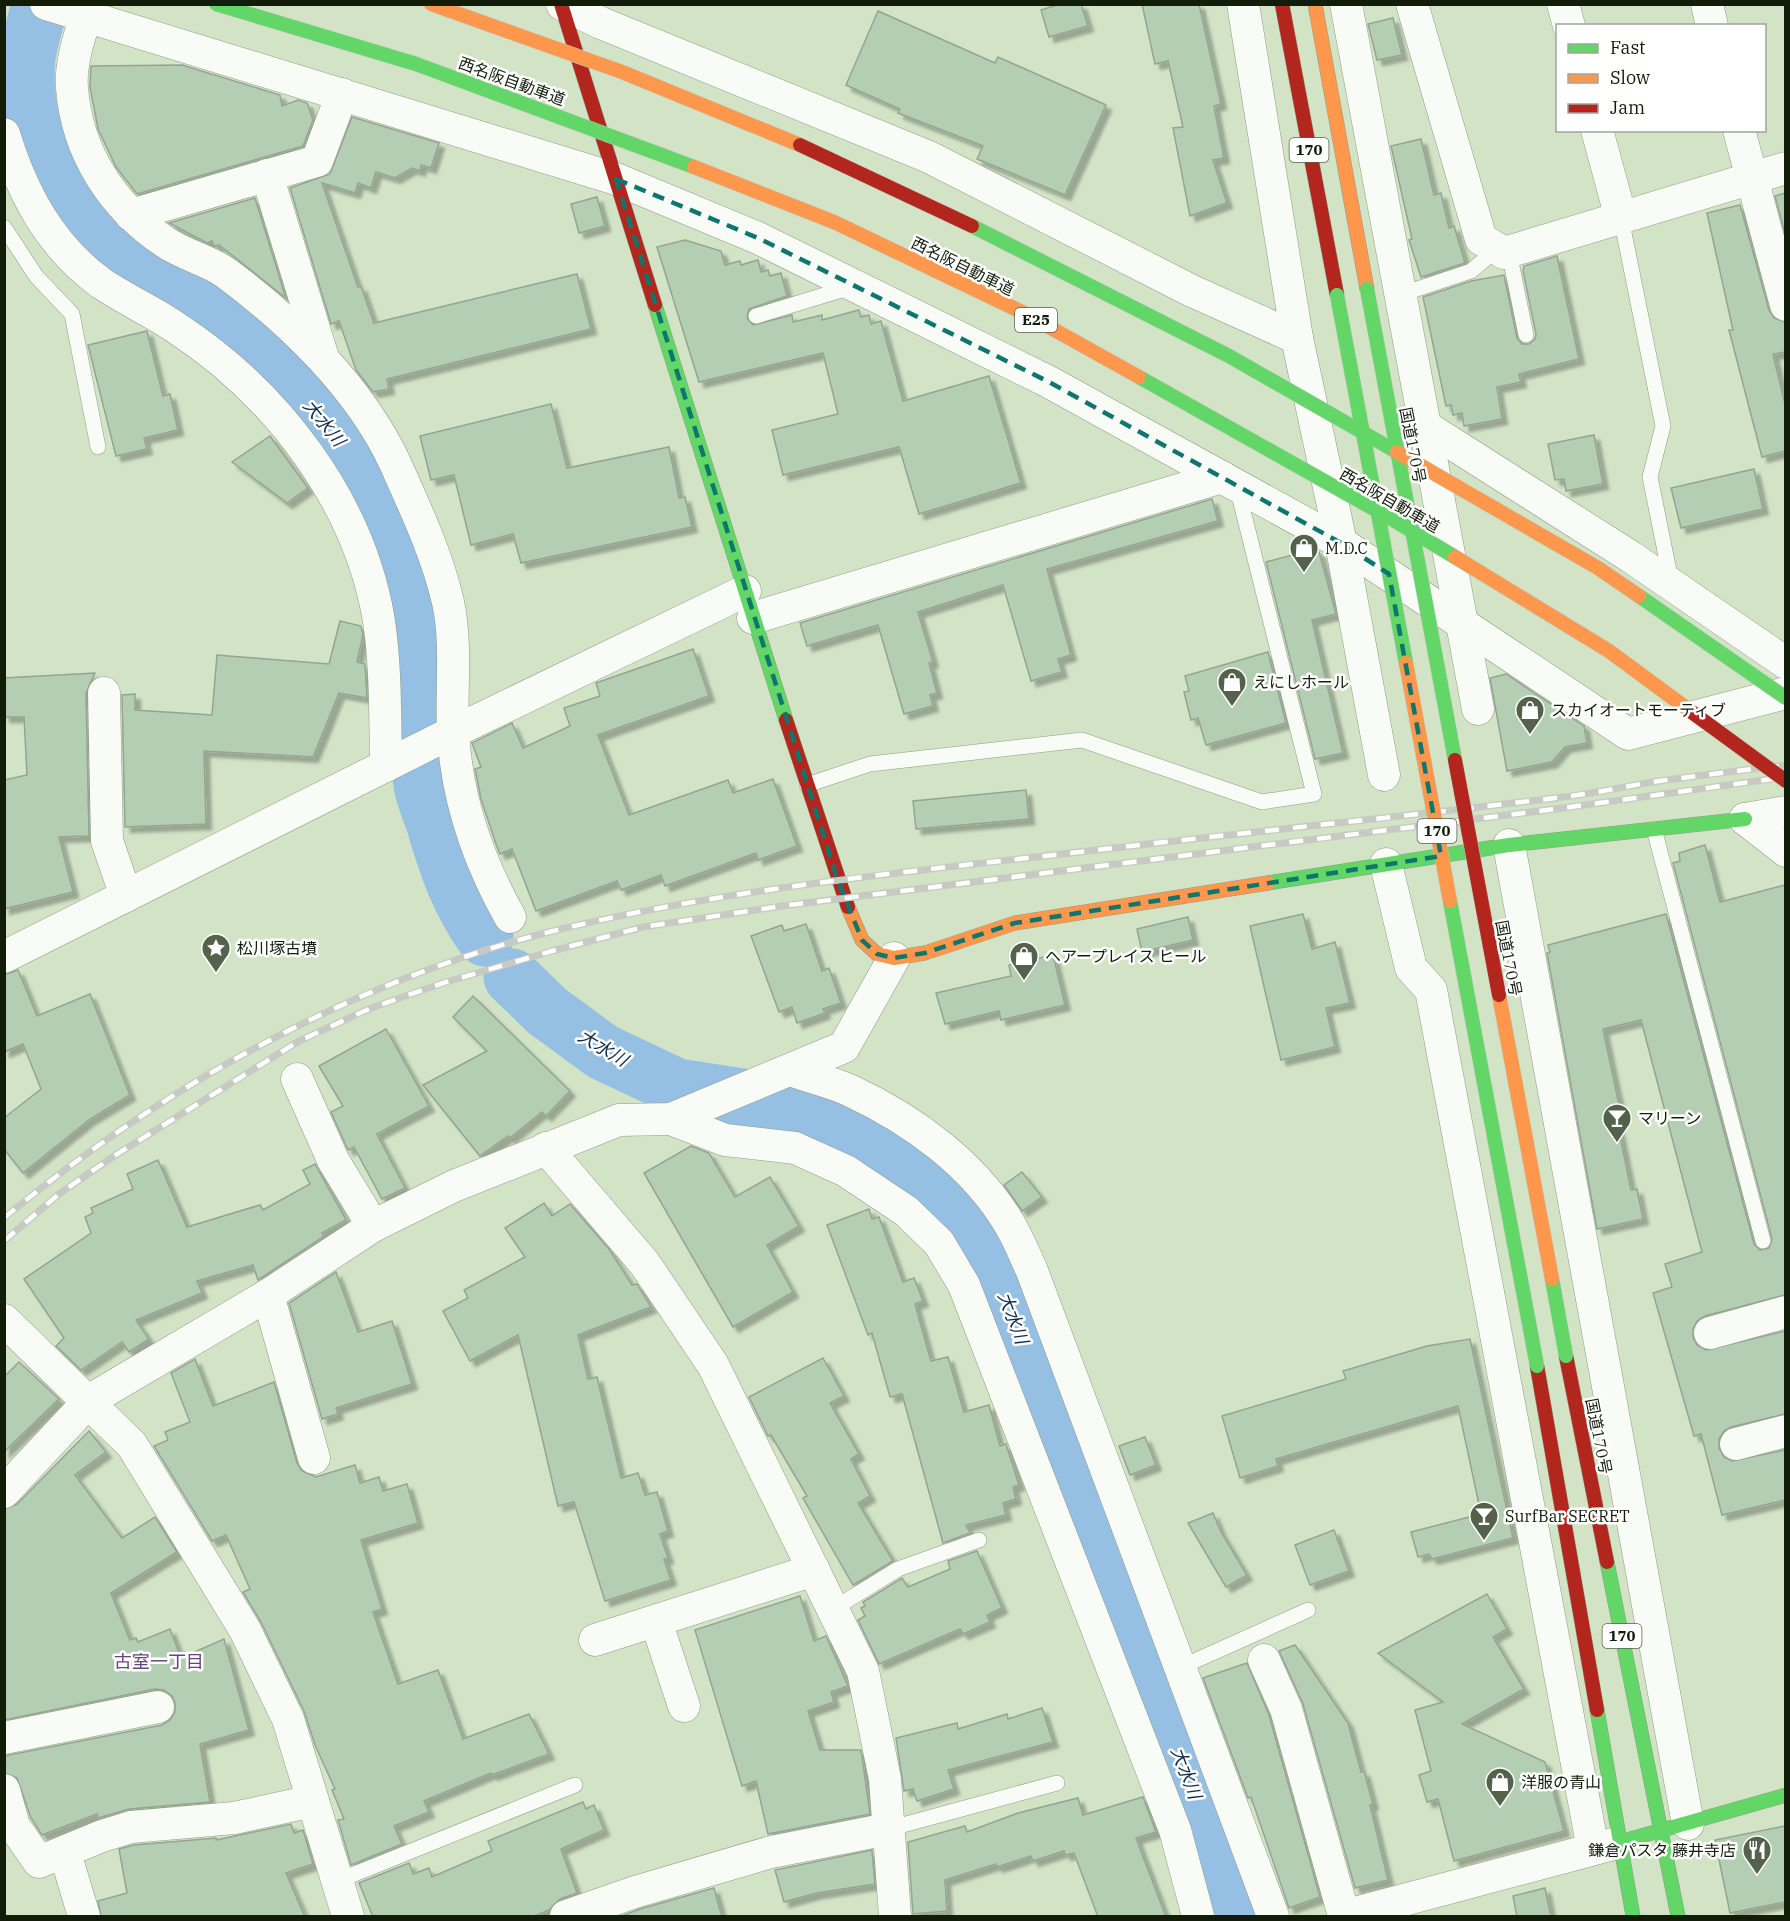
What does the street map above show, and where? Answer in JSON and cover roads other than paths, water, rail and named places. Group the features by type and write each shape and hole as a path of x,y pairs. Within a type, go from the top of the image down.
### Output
{"main road":[{"name":"西名阪自動車道","path":"216,4 416,64 630,142 834,222 1024,313 1390,518 1610,651 1785,780"},
{"path":"430,4 622,72 824,156 1025,250 1229,356 1598,568 1785,698"},
{"path":"561,4 749,604 844,898 862,940 878,954 894,958 925,953 1016,923 1386,864 1509,845 1745,819"},
{"name":"170","path":"1282,4 1537,1366 1607,1845 1633,1917"},
{"name":"国道170号","path":"1315,4 1566,1356 1675,1828 1678,1917"},
{"path":"1607,1845 1675,1828 1785,1795"}],"street":[{"path":"561,4 601,23 928,157 1192,291 1297,338"},
{"path":"1243,4 1297,338 1341,543 1384,775"},
{"path":"1346,4 1478,709"},
{"path":"1412,4 1481,239 1503,251 1785,168"},
{"path":"1563,4 1568,24"},
{"path":"1707,4 1712,24"},
{"path":"510,917 488,879 471,832 449,734 448,604 434,556 393,459 346,387 275,313 224,272 168,244 131,215 110,193 90,156 78,119 71,87 76,52 68,10 616,179 758,238 1049,382 1341,543 1628,734 1785,693"},
{"path":"131,215 317,161 342,94"},
{"path":"1598,132 1621,218"},
{"path":"1740,132 1785,305"},
{"path":"4,134 15,167 38,215 69,256 102,283 177,328 244,381 285,422 322,475 348,522 366,569 378,620 385,669 391,764"},
{"path":"267,175 324,363"},
{"path":"1423,425 1671,584 1785,663"},
{"path":"4,957 449,734 749,604 1229,481"},
{"path":"104,693 107,841 126,896"},
{"path":"1745,819 1785,812"},
{"path":"1745,819 1785,851"},
{"path":"1509,845 1675,1828"},
{"path":"1264,1660 1286,1709 1344,1917 1377,1912 1607,1845 1431,990 1411,968 1386,864"},
{"path":"4,1492 90,1400 268,1295 373,1226 454,1186 619,1120 680,1115 844,1047 894,958"},
{"path":"783,1073 849,1090 895,1115 947,1150 983,1188 1010,1225 1032,1271 1273,1917"},
{"path":"297,1079 333,1160 373,1226"},
{"path":"680,1115 725,1140 795,1148 846,1171 906,1211 939,1243 964,1285 1175,1830 1198,1917"},
{"path":"546,1148 645,1264 713,1365 862,1671 885,1779 896,1917"},
{"path":"268,1295 314,1458"},
{"path":"1710,1333 1785,1312"},
{"path":"4,1320 90,1400 132,1445 245,1630 288,1719 348,1917"},
{"path":"1736,1444 1785,1431"},
{"path":"595,1640 814,1570"},
{"path":"656,1621 684,1706"},
{"path":"4,1738 158,1707"},
{"path":"4,1790 14,1826 39,1862 102,1836 131,1827 234,1818 313,1801"},
{"path":"566,1917 636,1892 771,1852 888,1829"},
{"path":"65,1853 84,1917"}],"lane":[{"path":"1621,218 1664,426 1650,477 1671,584"},
{"path":"4,227 36,276 72,314 98,447"},
{"path":"1399,295 1471,271 1503,251 1526,335"},
{"path":"756,316 855,286"},
{"path":"807,785 870,764 1082,740 1262,802 1314,794 1229,481"},
{"path":"1654,829 1763,1241"},
{"path":"833,1609 898,1569 979,1539"},
{"path":"1181,1667 1308,1610"},
{"path":"888,1829 1058,1783"},
{"path":"337,1881 576,1785"}],"waterway":[{"name":"大水川","path":"40,4 28,51 26,87 39,147 66,204 105,250 128,268 201,309 244,341 285,377 304,396 338,438 375,501 403,575 419,647 421,681 419,751 423,790 454,882 485,938"},
{"name":"大水川","path":"512,977 547,1011 603,1052 677,1087 787,1104 869,1132 923,1176 965,1221 998,1279 1217,1854 1235,1916"}],"railway":[{"path":"4,1218 65,1170 128,1125 193,1083 261,1045 330,1010 402,980 475,954 549,932 687,903 826,882 1563,797 1663,780 1786,765"},
{"path":"4,1241 59,1194 114,1156 299,1041 371,1008 443,983 643,927 782,906 1563,808 1786,777"}],"place":[{"name":"M.D.C","path":"1304,574"},
{"name":"えにしホール","path":"1232,708"},
{"name":"スカイオートモーティブ","path":"1530,736"},
{"name":"松川塚古墳","path":"216,974"},
{"name":"ヘアープレイス ヒール","path":"1024,982"},
{"name":"マリーン","path":"1617,1144"},
{"name":"SurfBar SECRET","path":"1484,1542"},
{"name":"洋服の青山","path":"1500,1808"},
{"name":"鎌倉パスタ 藤井寺店","path":"1757,1876"}],"district":[{"name":"古室一丁目","path":"159,1662"}]}
